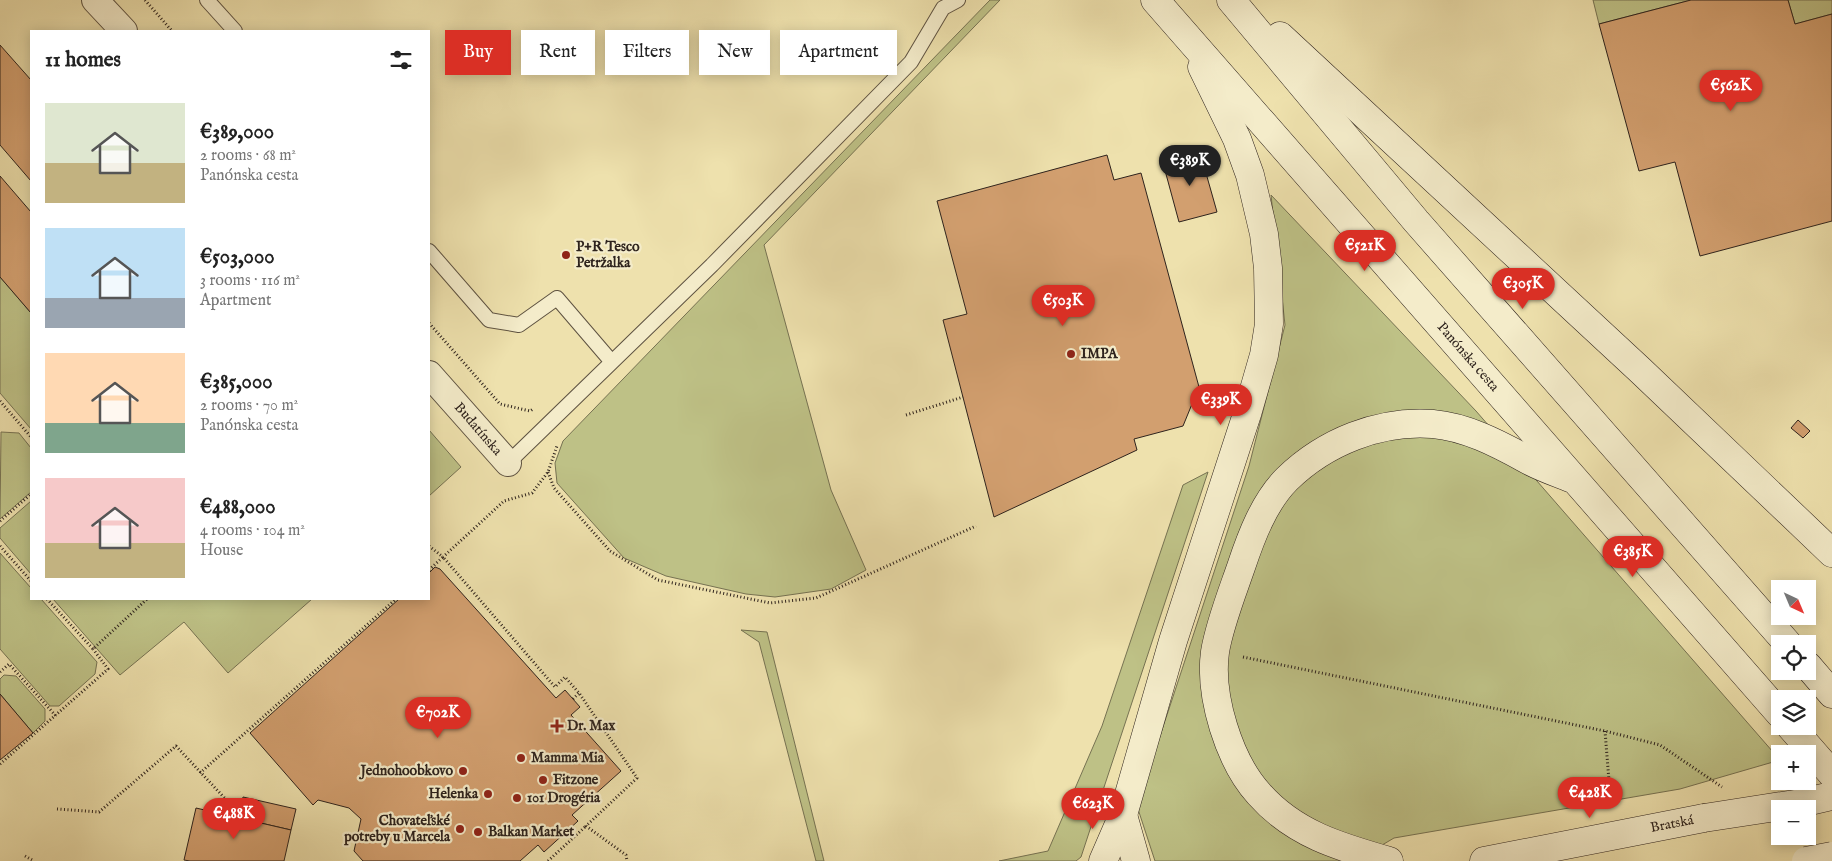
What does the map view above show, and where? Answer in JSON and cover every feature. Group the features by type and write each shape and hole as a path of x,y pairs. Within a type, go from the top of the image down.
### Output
{"main road":[{"name":"Panónska cesta","path":"1155,0 1771,704"},
{"path":"1231,0 1416,221 1780,635"},
{"path":"1240,0 1626,357 1832,553"},
{"path":"1103,861 1123,816 1176,631 1247,414 1264,355 1269,324 1270,286 1264,234 1247,162 1186,34"},
{"path":"1389,861 1342,848 1316,836 1284,817 1259,795 1237,762 1224,728 1215,674 1215,652 1243,560 1267,506 1281,485 1305,464 1324,451 1345,440 1385,427 1416,424 1450,427 1500,444 1527,460 1577,481"},
{"path":"1816,675 1832,694"},
{"path":"1798,735 1832,774"},
{"name":"Bratská","path":"1484,861 1704,818 1832,796"},
{"path":"1123,816 1136,861"},
{"path":"1806,861 1832,856"}],"street":[{"path":"95,0 123,30"},
{"name":"Budatínska","path":"430,375 508,463"}],"lane":[{"path":"207,0 234,30"},
{"path":"508,463 719,258 911,62 944,8 958,0"},
{"path":"430,252 489,320 519,325 557,298 612,361"}],"path":[{"path":"145,0 171,30"},
{"path":"906,415 963,397"},
{"path":"0,401 30,436"},
{"path":"548,472 554,488 610,551 658,580 770,603 816,598 976,526"},
{"path":"0,521 30,495"},
{"path":"0,546 30,580"},
{"path":"430,569 443,558 555,687 565,677 579,693 637,778 548,861"},
{"path":"0,764 108,669 93,649 48,600"},
{"path":"93,649 146,600"},
{"path":"200,773 395,600"},
{"path":"1215,652 1605,731 1660,745 1724,789"},
{"path":"0,672 9,664 56,716"},
{"path":"573,699 579,693"},
{"path":"1605,731 1611,806"},
{"path":"57,809 99,812 176,746 232,806"},
{"path":"586,826 626,855 627,861"},
{"path":"570,828 575,835"},
{"path":"25,856 34,861"}],"green space":[{"path":"990,0 1000,0 764,245 831,490 866,570 831,589 775,597 746,594 666,576 624,558 557,483 555,463 563,441"},
{"path":"1593,0 1691,0 1599,24"},
{"path":"1788,0 1832,0 1832,14 1795,24"},
{"path":"1271,195 1476,411 1771,750 1771,763 1680,789 1394,838 1355,861 1155,861 1137,806 1249,466 1285,325"},
{"path":"0,277 30,312 30,428 0,393"},
{"path":"430,431 461,467 430,495"},
{"path":"1,432 19,433 30,447 30,493 0,519"},
{"path":"1208,472 1081,857 1076,861 999,861 1048,851 1102,726 1183,485"},
{"path":"30,502 30,573 0,538 0,528"},
{"path":"0,553 30,587 30,600 42,600 97,662 95,674 59,706 50,706 0,649"},
{"path":"54,600 311,600 228,673 184,622 120,675"},
{"path":"741,630 767,632 824,861 816,861 759,642"},
{"path":"4,675 16,676 45,709 45,721 33,733 0,694 0,679"}],"building":[{"path":"1691,0 1788,0 1795,24 1832,14 1832,221 1700,256 1675,162 1639,171 1599,24"},
{"path":"0,45 30,79 30,180 0,145"},
{"path":"1200,152 1217,212 1179,222 1163,163"},
{"name":"IMPA","path":"1107,155 1114,180 1141,173 1199,387 1183,426 1134,439 1137,450 994,517 943,320 967,314 937,201"},
{"path":"0,176 30,211 30,312 0,277"},
{"path":"1798,420 1810,431 1803,438 1791,428"},
{"path":"435,567 440,569 556,698 565,690 580,707 571,715 621,771 572,815 578,821 544,852 538,845 520,861 363,861 354,851 361,819 349,808 318,800 313,805 250,733 398,600 430,600 430,572"},
{"path":"0,694 33,733 0,760"},
{"path":"243,797 296,809 291,830 239,818"},
{"path":"196,808 291,830 284,861 184,860"}],"place":[{"name":"P+R Tesco Petržalka","path":"566,255"},
{"name":"IMPA","path":"1071,354"},
{"name":"Dr. Max","path":"557,726"},
{"name":"Mamma Mia","path":"521,758"},
{"name":"Jednohoobkovo","path":"463,771"},
{"name":"Fitzone","path":"543,780"},
{"name":"Helenka","path":"488,794"},
{"name":"101 Drogéria","path":"517,798"},
{"name":"Chovateľské potreby u Marcela","path":"460,829"},
{"name":"Balkan Market","path":"478,832"}]}
